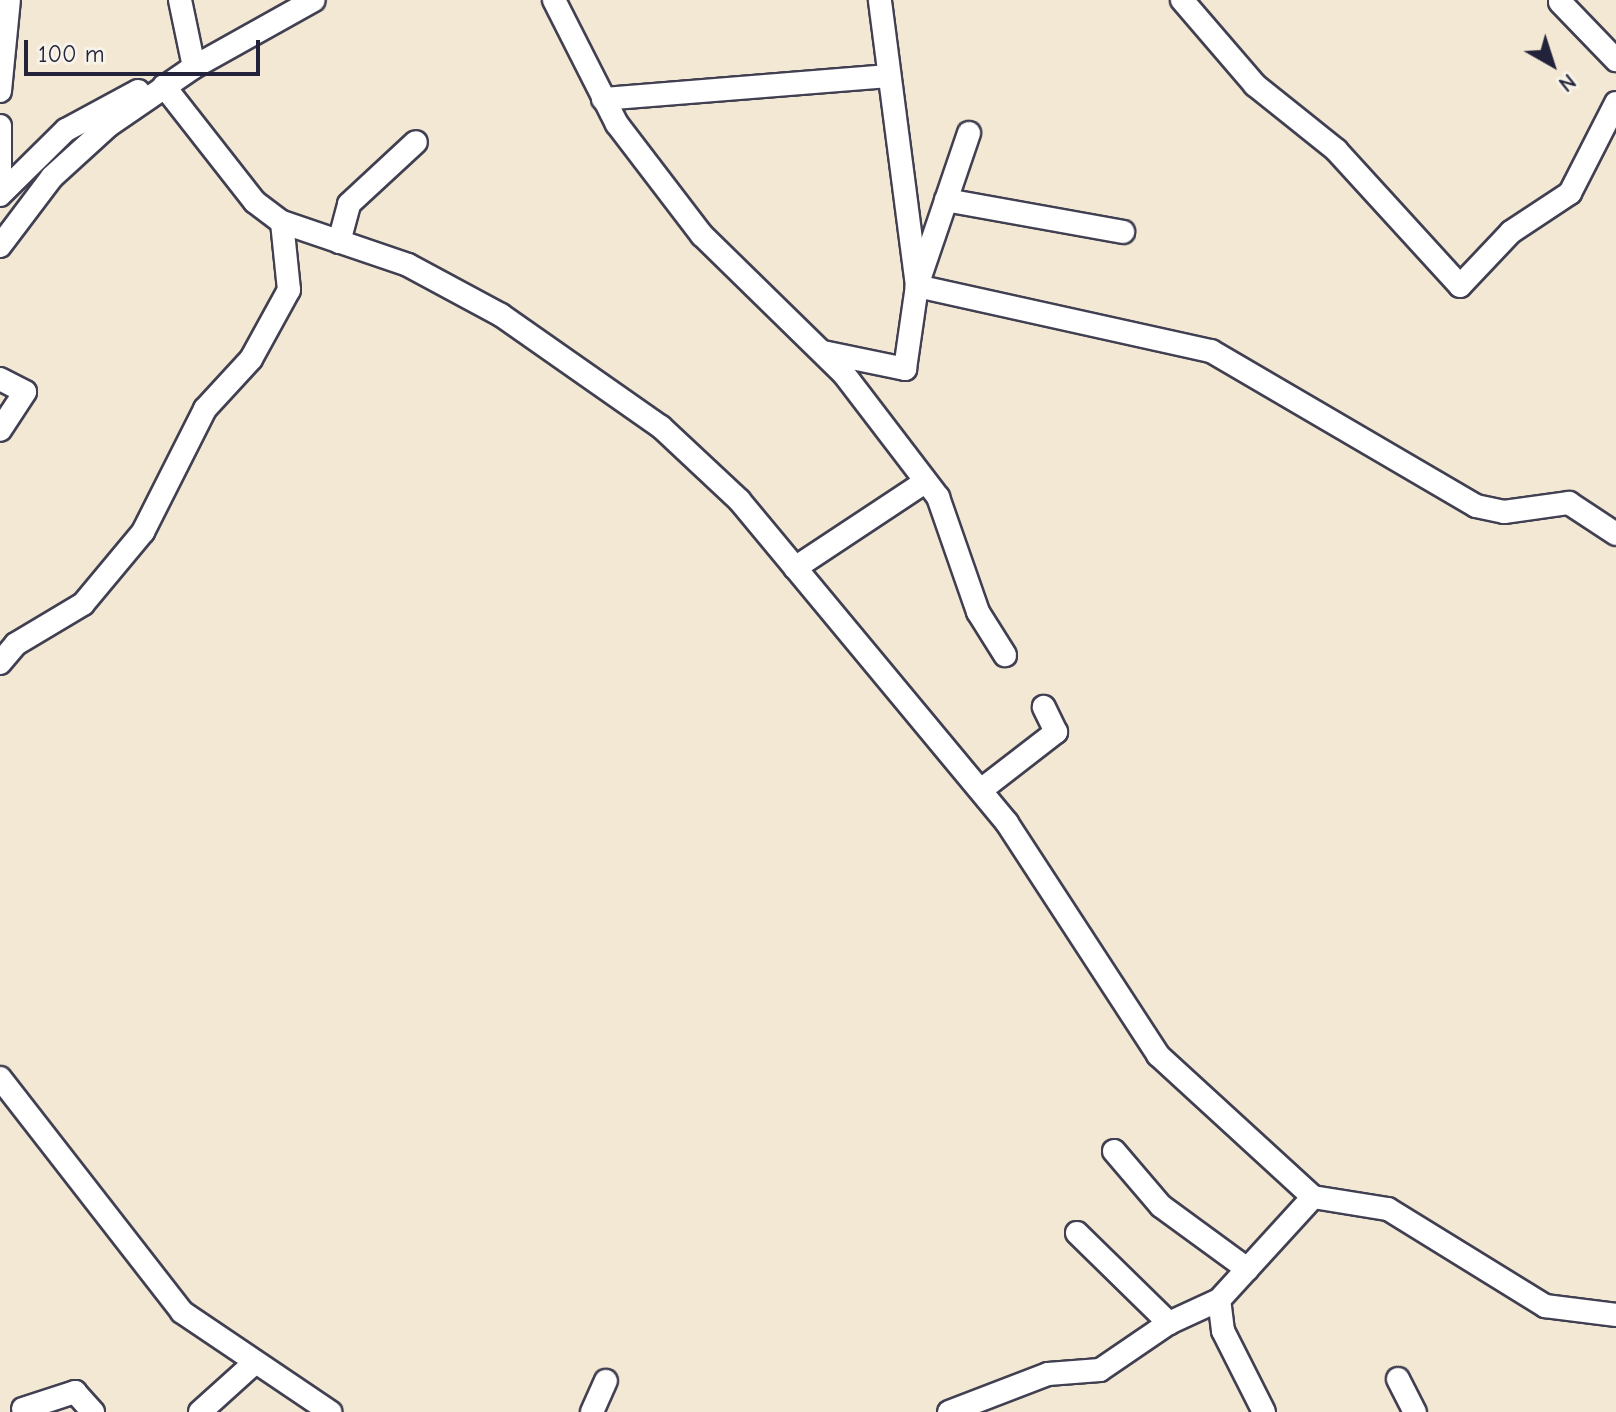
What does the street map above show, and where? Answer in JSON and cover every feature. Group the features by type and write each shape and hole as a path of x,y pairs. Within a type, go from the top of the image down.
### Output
{"street":[{"path":"0,91 9,0"},
{"path":"180,0 194,67"},
{"path":"22,214 0,197 66,130 194,67 314,0"},
{"path":"554,0 603,99 702,235 822,352 938,497 978,612 1005,655"},
{"path":"880,0 887,76 917,286"},
{"path":"1182,0 1255,85 1336,150 1460,286 1511,232 1570,193 1616,103"},
{"path":"1560,2 1616,60"},
{"path":"0,246 22,214 79,150 194,67"},
{"path":"603,99 887,76"},
{"path":"164,86 255,202 282,222 408,265 586,370 727,489 981,790 1158,1055 1313,1197 1388,1209 1545,1306 1616,1315"},
{"path":"0,126 0,173"},
{"path":"822,352 905,369 917,286 969,133"},
{"path":"339,242 349,204 416,142"},
{"path":"946,200 1123,232"},
{"path":"0,663 16,644 83,604 143,532 205,409 251,359 289,290 282,222"},
{"path":"917,286 1211,351 1476,506 1504,512 1569,503 1616,534"},
{"path":"0,379 25,392 0,430"},
{"path":"795,568 925,482"},
{"path":"981,790 1056,732 1044,707"},
{"path":"0,1078 161,1290 199,1329 330,1412"},
{"path":"1114,1151 1161,1206 1247,1269"},
{"path":"949,1412 1048,1374 1100,1370 1169,1323 1219,1300 1313,1197"},
{"path":"1077,1233 1169,1323"},
{"path":"1219,1300 1223,1331 1264,1412"},
{"path":"200,1412 252,1365"},
{"path":"1398,1379 1415,1412"},
{"path":"592,1412 606,1381"},
{"path":"23,1409 75,1392 93,1412"}]}
